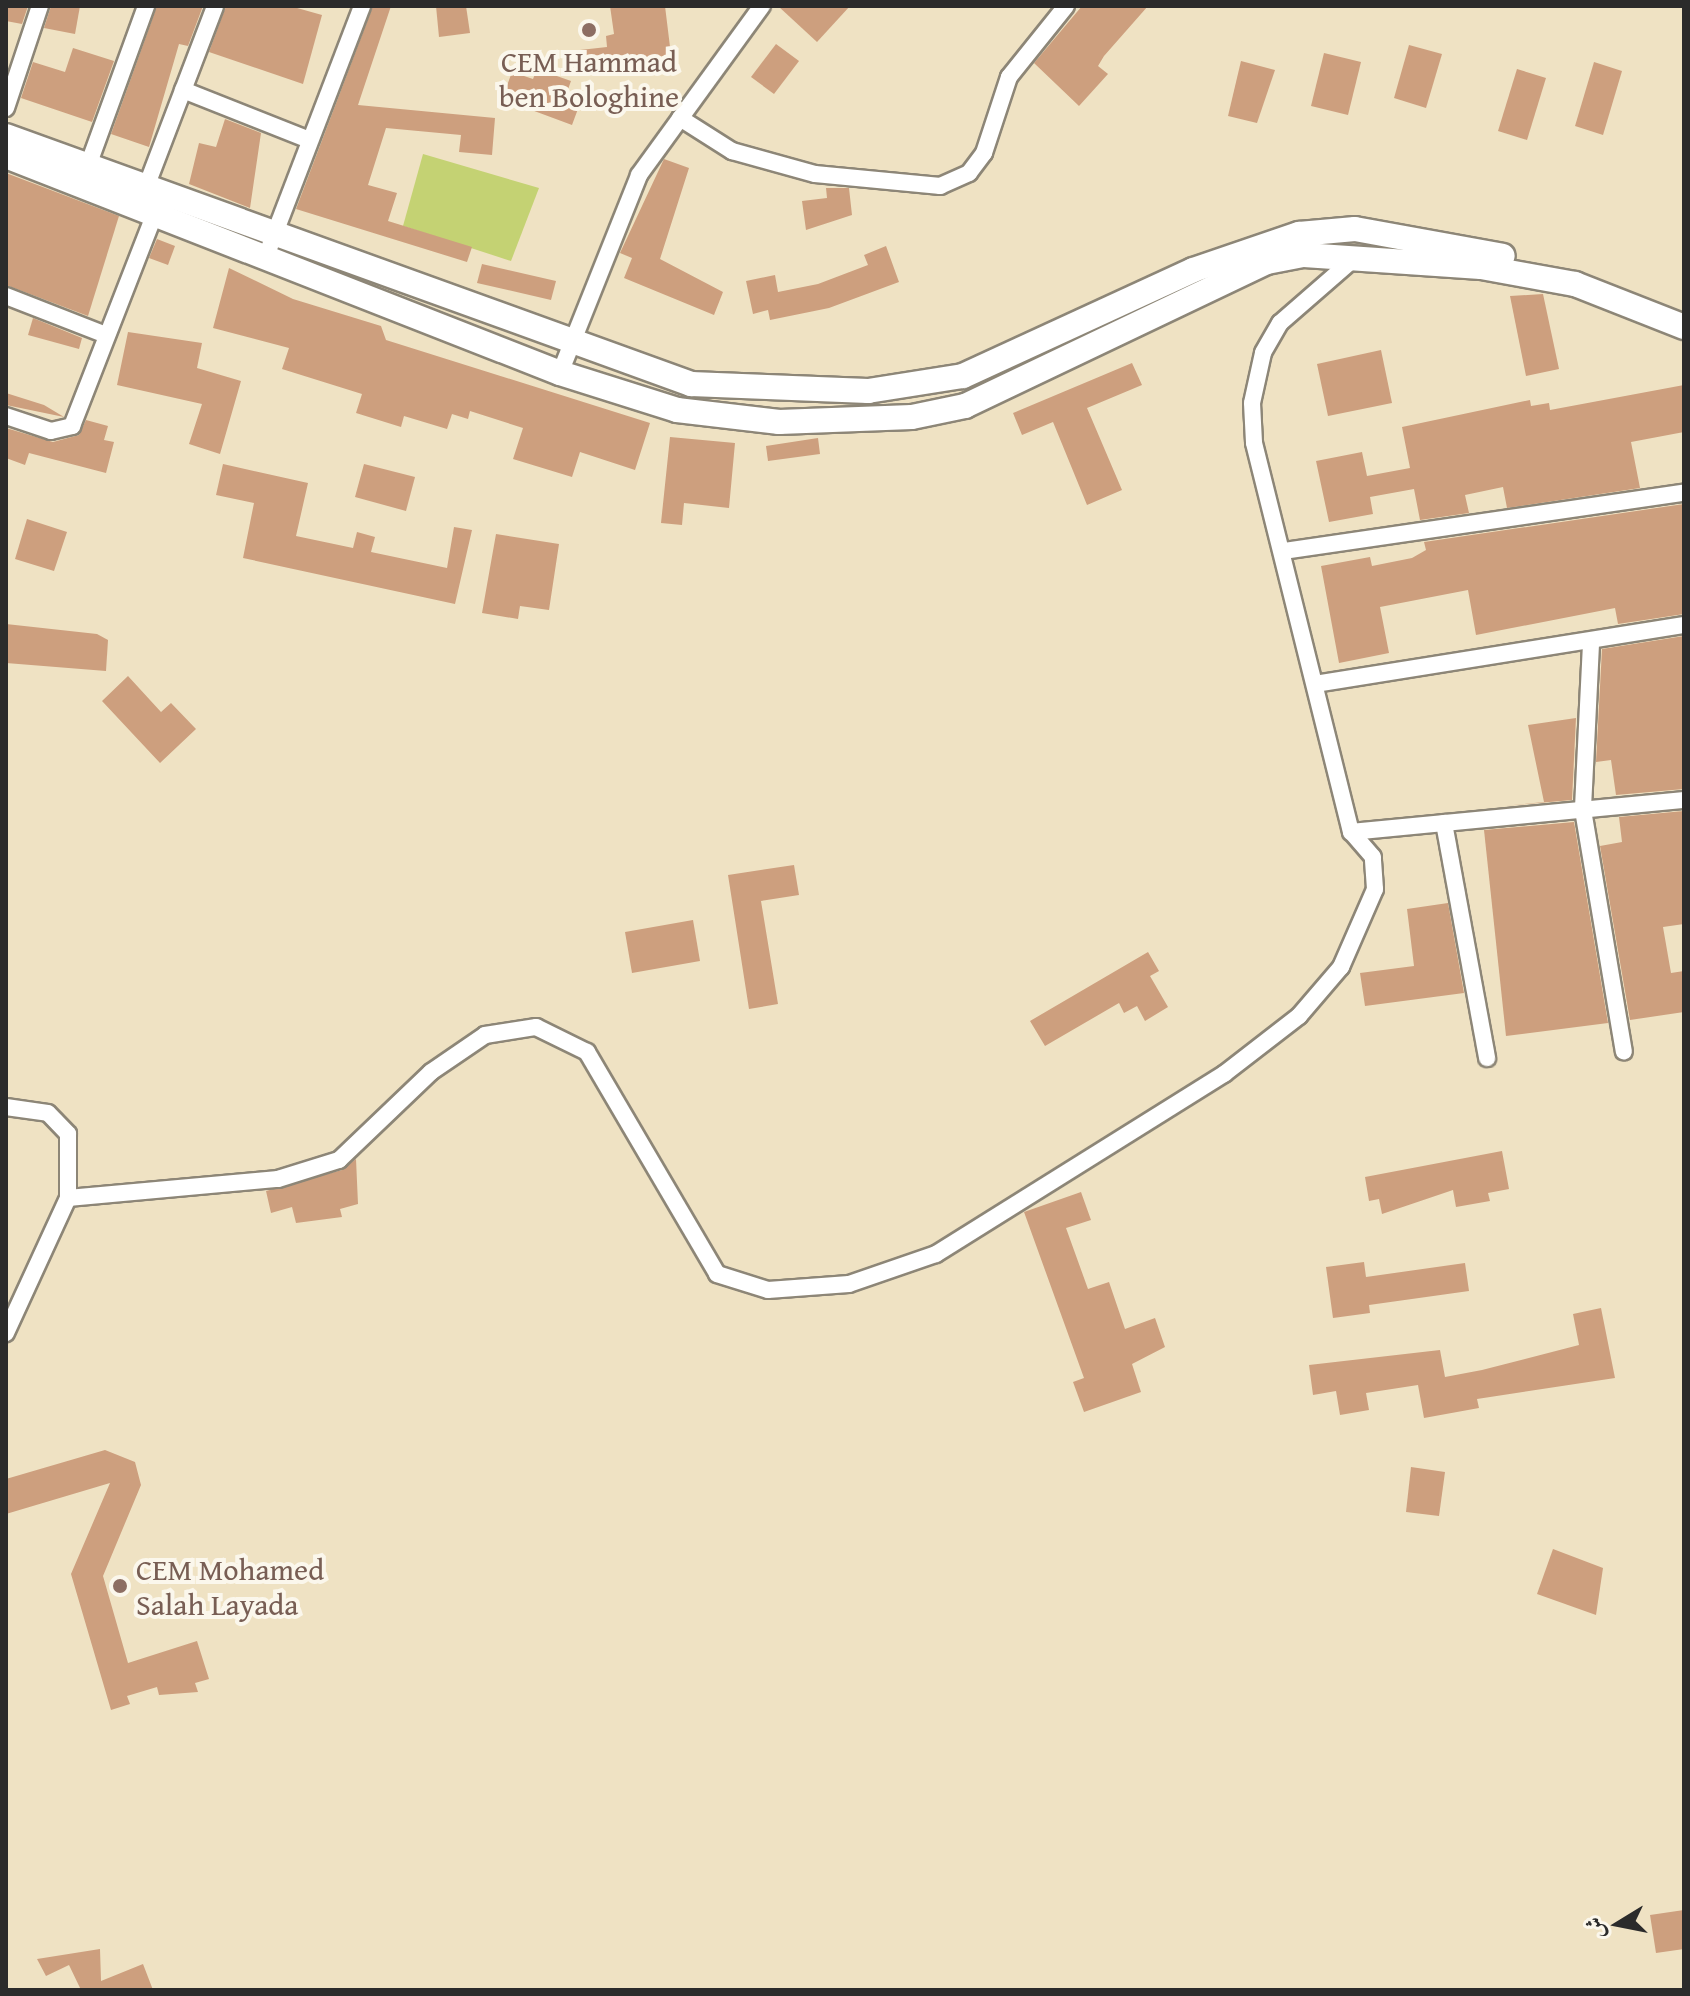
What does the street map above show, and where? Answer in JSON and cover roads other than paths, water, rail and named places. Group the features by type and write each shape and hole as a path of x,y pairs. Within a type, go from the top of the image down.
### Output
{"main road":[{"path":"6,136 145,205 265,259 560,373 677,410 779,422 912,417 965,406 1041,376 1267,262 1358,255 1575,284 1684,327"},
{"path":"6,156 86,174"},
{"path":"145,205 273,236 691,384 868,391 963,376 1256,244 1355,229 1579,271 1684,313"}],"street":[{"path":"6,108 40,6"},
{"path":"86,174 146,6"},
{"path":"6,416 51,431 72,426 106,335 183,90 215,6"},
{"path":"265,259 362,6"},
{"path":"560,373 639,175 762,6"},
{"path":"680,118 732,151 815,174 940,186 969,173 984,153 1009,77 1066,6"},
{"path":"183,90 309,140"},
{"path":"68,1198 278,1179 339,1160 431,1072 485,1035 536,1027 587,1052 717,1274 797,1291 878,1276 936,1254 1224,1074 1299,1016 1341,967 1375,889 1373,857 1351,832 1284,551 1254,443 1252,403 1263,353 1280,323 1358,255"},
{"path":"6,296 106,335"},
{"path":"1284,551 1684,493"},
{"path":"1315,684 1591,644 1684,625"},
{"path":"1591,644 1583,810 1624,1052"},
{"path":"1351,832 1684,800"},
{"path":"1444,823 1487,1058"},
{"path":"6,1107 48,1113 68,1134 68,1198 6,1333"}],"place":[{"name":"CEM Hammad ben Bologhine","path":"589,30"},
{"name":"CEM Mohamed Salah Layada","path":"120,1586"}]}
